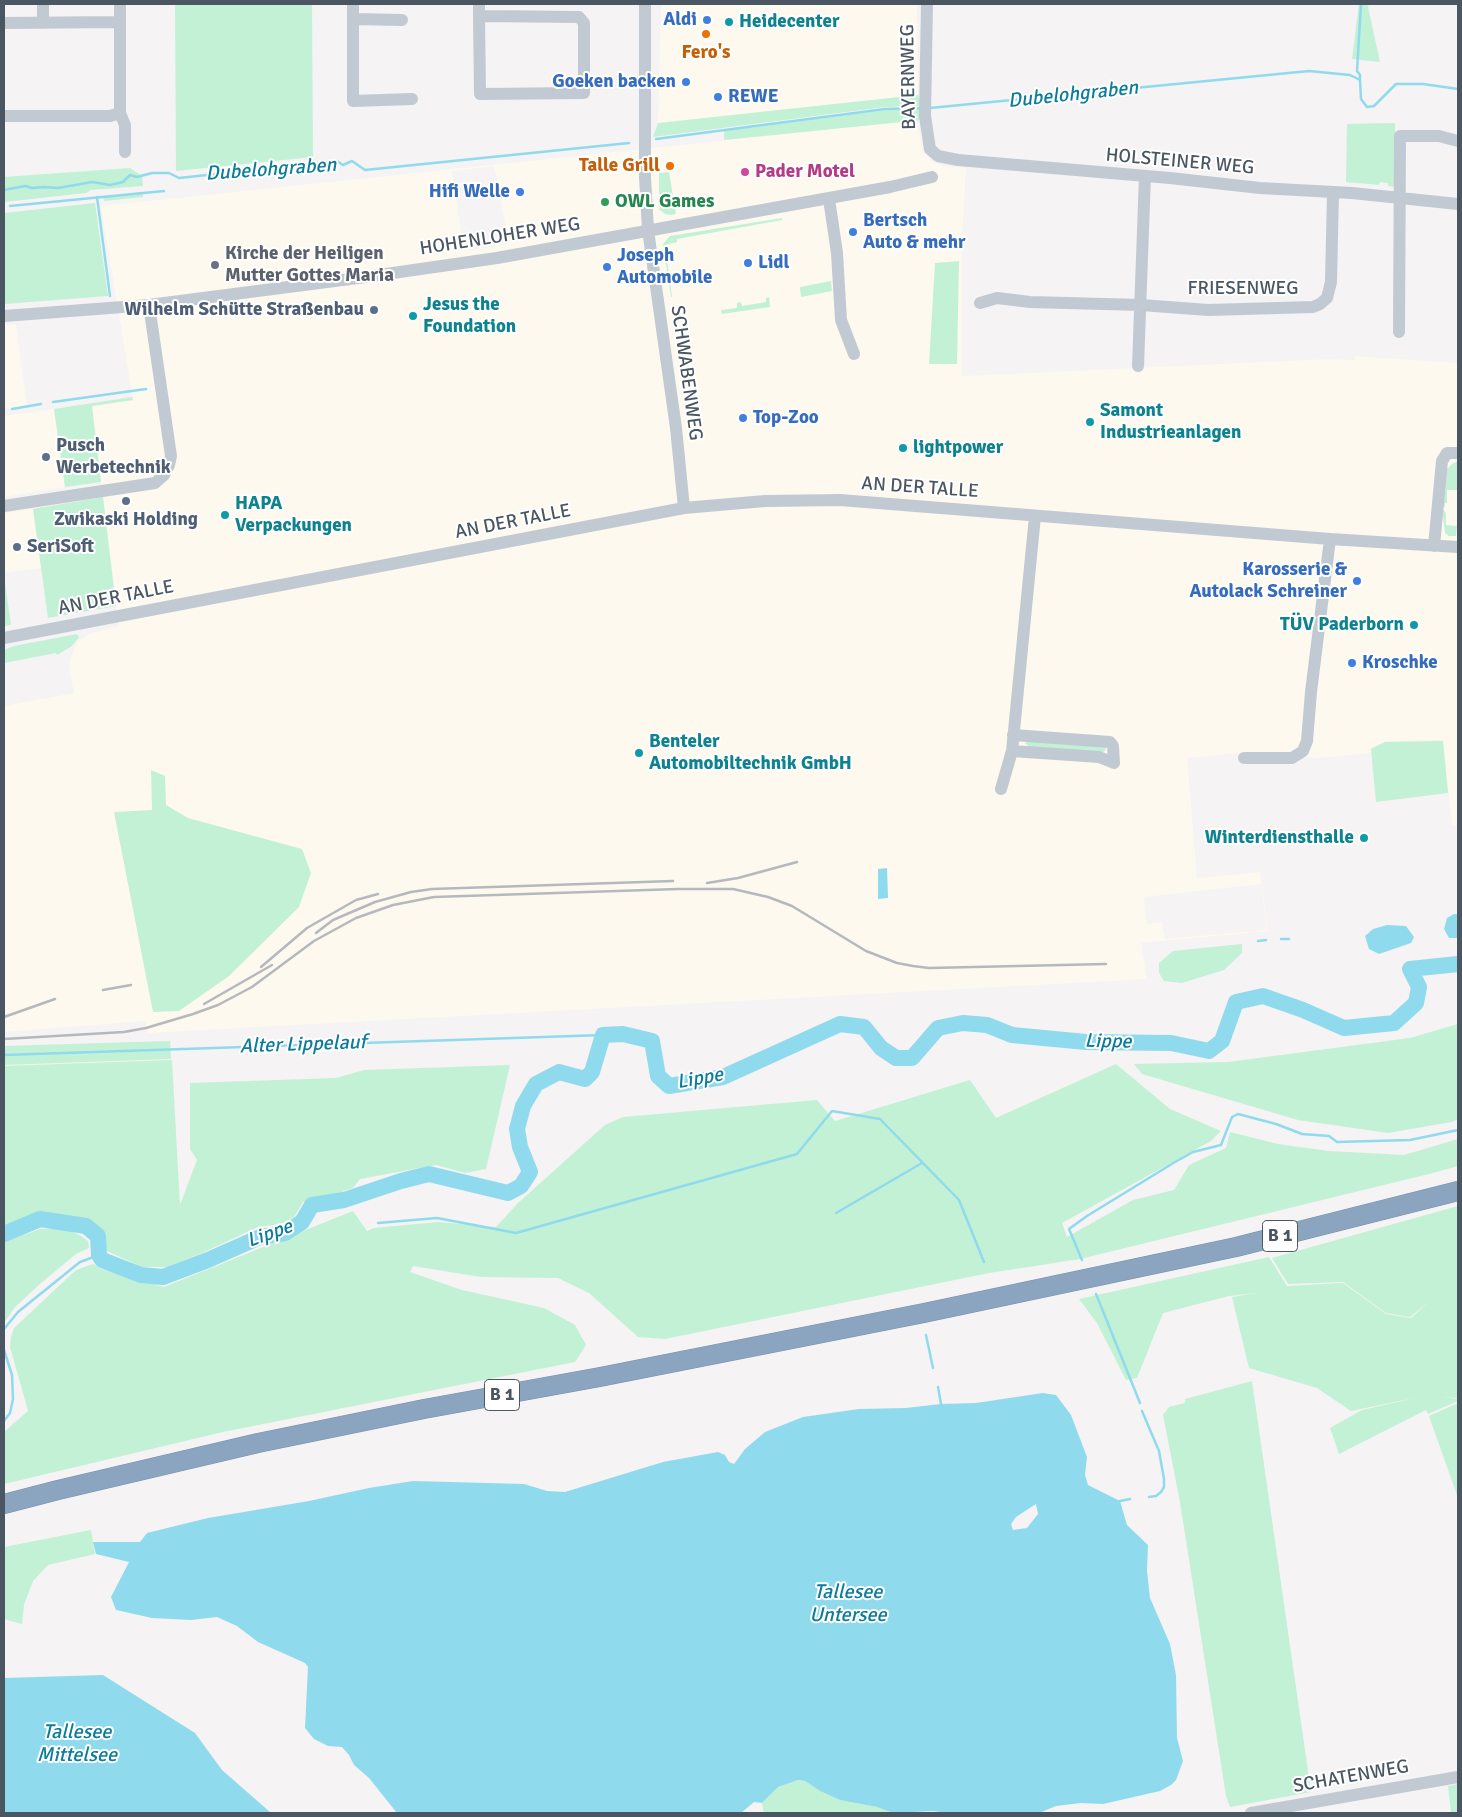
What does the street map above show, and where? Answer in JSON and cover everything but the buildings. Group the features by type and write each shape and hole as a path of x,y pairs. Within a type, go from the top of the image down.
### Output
{"highway":[{"name":"B 1","path":"4,1504 258,1443 924,1313 1236,1247 1458,1191"}],"street":[{"path":"43,4 43,23"},
{"path":"120,4 120,113 125,124 126,152"},
{"path":"353,4 353,100 412,99"},
{"name":"SCHWABENWEG","path":"645,4 645,177 648,230 676,428 684,508"},
{"name":"BAYERNWEG","path":"927,4 925,111 930,149 938,156 958,160"},
{"path":"479,10 579,17 584,23 584,93 480,94 479,10"},
{"path":"353,19 402,20"},
{"path":"4,23 120,22"},
{"path":"4,116 110,116 120,113"},
{"path":"1399,332 1400,136 1439,136 1458,141"},
{"name":"HOLSTEINER WEG","path":"958,160 1458,204"},
{"path":"1138,366 1145,176"},
{"path":"648,230 890,188 932,177"},
{"name":"FRIESENWEG","path":"1141,305 1208,310 1313,307 1320,304 1327,298 1331,282 1332,193"},
{"path":"829,199 837,253 841,320 854,354"},
{"name":"HOHENLOHER WEG","path":"4,316 149,305 358,278 497,258 648,230"},
{"path":"980,303 997,298 1030,302 1141,305"},
{"path":"4,506 156,484 164,475 170,465 171,456 149,305"},
{"path":"1434,546 1442,461 1447,453 1458,453"},
{"name":"AN DER TALLE","path":"4,638 684,508 765,501 840,500 1330,539 1458,547"},
{"path":"1001,789 1012,751 1035,516"},
{"path":"1244,758 1292,758 1303,751 1307,741 1311,692 1330,539"},
{"path":"1012,751 1114,758 1114,746 1110,742 1013,735"},
{"name":"SCHATENWEG","path":"1251,1813 1458,1778"}],"shaded area":[{"path":"661,4 917,4 918,95 658,123"},
{"path":"918,120 922,151 933,162 943,166 966,168 962,236 962,376 1329,359 1354,360 1355,356 1458,363 1458,461 1452,464 1447,490 1458,490 1458,825 1452,826 1443,740 1385,741 1370,748 1371,753 1319,758 1242,753 1187,758 1197,878 1260,872 1268,931 1141,943 1147,979 148,1033 145,1021 4,1032 4,706 74,693 69,666 78,641 91,633 119,626 92,407 133,400 101,206","holes":["494,166 509,244 464,251 452,171","831,281 831,291 801,296 801,287","1261,884 1267,930 1165,939 1162,922 1147,924 1144,897"]},
{"path":"4,324 16,325 27,406 4,409"},
{"path":"54,409 65,487 4,497 4,416"},
{"path":"33,509 41,568 4,573 4,513"}],"green space":[{"path":"175,4 312,4 313,157 176,171"},
{"path":"1359,4 1369,4 1368,7 1380,62 1352,59"},
{"path":"918,95 922,106 885,107 653,137 658,123"},
{"path":"922,109 922,120 724,140 724,131 887,110"},
{"path":"1395,123 1396,187 1380,182 1379,185 1346,182 1347,124"},
{"path":"130,168 142,176 143,186 91,190 86,193 4,202 4,177"},
{"path":"669,172 676,214 671,215 665,214 659,209 659,173"},
{"path":"143,192 143,197 104,201 103,196"},
{"path":"95,203 108,296 4,304 4,213"},
{"path":"782,218 782,220 677,239 677,242 665,245 671,297 663,244 670,236"},
{"path":"959,261 957,364 929,364 935,263"},
{"path":"831,281 832,291 801,297 800,287"},
{"path":"769,297 770,307 722,314 721,310 737,308 737,303 741,302 742,306 766,302 766,298"},
{"path":"132,397 133,400 92,406 101,482 65,487 54,409"},
{"path":"1458,461 1458,490 1447,490 1447,503 1445,503 1445,507 1442,506 1445,471"},
{"path":"103,497 116,606 48,618 33,509"},
{"path":"1442,509 1446,513 1446,525 1457,526 1456,536 1449,536 1445,533"},
{"path":"4,576 11,625 4,626"},
{"path":"77,634 79,637 72,646 57,655 56,653 4,663 4,650 14,646"},
{"path":"1029,740 1105,745 1106,749 1104,752 1029,747 1025,743"},
{"path":"1443,741 1448,793 1376,802 1371,749 1385,742"},
{"path":"151,770 165,776 166,805 188,818 302,849 311,873 299,907 229,976 179,1011 153,1012 114,812 152,810"},
{"path":"1242,944 1242,953 1224,970 1182,983 1164,981 1159,973 1159,963 1173,951"},
{"path":"1458,1024 1458,1119 1452,1122 1388,1133 1298,1120 1142,1074 1134,1064 1228,1062 1410,1038"},
{"path":"170,1041 171,1059 4,1065 4,1046"},
{"path":"172,1060 180,1205 197,1160 190,1149 190,1083 336,1078 364,1070 510,1065 486,1169 465,1173 436,1165 360,1179 353,1188 343,1191 343,1196 303,1202 294,1217 281,1224 258,1227 168,1267 142,1267 105,1250 100,1237 89,1225 69,1217 38,1216 4,1230 4,1066"},
{"path":"1116,1064 1170,1109 1221,1131 1211,1141 1062,1223 1067,1237 1133,1200 1174,1190 1189,1165 1226,1148 1230,1132 1278,1144 1329,1151 1404,1155 1458,1139 1458,1166 1080,1259 989,1273 665,1339 638,1337 589,1293 558,1278 481,1277 413,1266 410,1272 462,1290 544,1308 575,1325 586,1345 575,1362 223,1432 4,1484 4,1432 28,1411 10,1347 14,1328 76,1270 93,1264 101,1269 164,1287 353,1211 367,1231 374,1228 438,1222 496,1227 518,1203 605,1125 623,1117 817,1100 835,1121 970,1080 996,1118"},
{"path":"1458,1206 1458,1398 1443,1397 1458,1399 1458,1401 1428,1414 1426,1410 1339,1454 1330,1428 1362,1410 1419,1397 1351,1411 1317,1388 1249,1368 1232,1297 1256,1293 1229,1296 1163,1313 1137,1378 1126,1380 1097,1323 1079,1299 1269,1257 1287,1286 1343,1283 1386,1314 1411,1318 1430,1301 1410,1317 1386,1313 1343,1282 1288,1284 1272,1258"},
{"path":"65,1228 88,1241 89,1248 76,1254 41,1283 15,1307 4,1323 4,1242 40,1229"},
{"path":"1252,1381 1311,1792 1230,1807 1226,1796 1180,1502 1163,1415 1169,1407 1185,1403 1185,1399"},
{"path":"1458,1403 1458,1498 1429,1416"},
{"path":"91,1530 95,1554 48,1565 33,1581 24,1605 22,1624 4,1619 4,1547"},
{"path":"798,1780 805,1781 820,1791 840,1800 877,1807 893,1813 764,1813 762,1803 778,1787"},
{"path":"1458,1784 1458,1813 1451,1813 1448,1786"}],"water":[{"path":"887,868 888,898 878,899 878,869"},
{"path":"1458,914 1458,938 1449,938 1444,929 1447,918"},
{"path":"1387,925 1406,926 1414,937 1411,943 1379,954 1369,949 1365,936 1373,929"},
{"name":"Tallesee Untersee","path":"1043,1393 1056,1395 1071,1415 1087,1457 1085,1475 1088,1485 1120,1501 1127,1525 1148,1545 1147,1571 1150,1598 1170,1644 1176,1675 1177,1738 1183,1761 1176,1780 1160,1791 1103,1804 1081,1803 1056,1806 1039,1813 947,1813 933,1811 893,1813 877,1807 840,1800 820,1791 805,1781 798,1780 778,1787 762,1803 754,1802 741,1813 397,1813 369,1778 354,1765 342,1747 328,1746 314,1739 305,1728 308,1667 305,1663 258,1642 237,1626 217,1617 191,1620 152,1618 116,1610 111,1597 129,1562 96,1554 93,1542 140,1542 147,1533 208,1518 413,1481 524,1484 547,1491 565,1492 663,1462 718,1452 725,1455 729,1462 734,1464 745,1449 765,1432 803,1417 859,1409 976,1403","holes":["1036,1504 1038,1514 1027,1528 1013,1530 1011,1524 1016,1517"]},
{"name":"Tallesee Mittelsee","path":"103,1675 195,1733 222,1770 271,1813 4,1813 4,1678"}],"waterway":[{"path":"1360,80 1360,75 1357,71 1361,4"},
{"name":"Dubelohgraben","path":"930,108 1309,71 1350,75 1360,80 1361,99 1367,107 1374,106 1396,84 1423,84 1458,89"},
{"name":"Dubelohgraben","path":"656,139 885,109 922,108"},
{"name":"Dubelohgraben","path":"4,190 25,186 32,188 58,188 92,182 110,185 123,182 130,175 137,177 152,173 169,173 179,178 337,161 343,165 352,161 365,170 629,143"},
{"name":"Dubelohgraben","path":"10,206 164,191"},
{"path":"97,197 110,296"},
{"path":"53,402 146,389"},
{"path":"12,409 41,404"},
{"path":"1281,939 1289,939"},
{"path":"1258,941 1266,940"},
{"name":"Lippe","path":"4,1234 40,1219 86,1226 98,1236 99,1255 102,1260 141,1275 163,1277 260,1237 285,1233 302,1222 312,1205 344,1200 429,1174 508,1193 521,1186 530,1172 520,1147 517,1129 523,1106 536,1084 559,1072 585,1079 592,1072 603,1035 623,1034 652,1041 658,1076 669,1086 723,1077 840,1024 864,1027 881,1048 896,1058 912,1058 938,1028 963,1023 987,1025 1012,1035 1086,1042 1171,1043 1209,1051 1222,1041 1236,1002 1263,996 1303,1010 1344,1028 1394,1023 1416,1003 1419,987 1410,969 1458,964"},
{"name":"Alter Lippelauf","path":"4,1055 603,1035"},
{"path":"378,1223 437,1218 516,1233 797,1154 832,1111 880,1119 959,1200 984,1262"},
{"path":"1082,1260 1069,1229 1087,1216 1193,1152 1221,1145 1232,1117 1238,1114 1276,1124 1302,1134 1329,1136 1337,1142 1410,1140 1458,1130"},
{"path":"836,1213 922,1163"},
{"path":"4,1329 18,1312 80,1262 99,1255"},
{"path":"1096,1294 1140,1403"},
{"path":"926,1335 933,1368"},
{"path":"4,1350 12,1375 13,1399 10,1413 4,1421"},
{"path":"938,1387 941,1404"},
{"path":"1142,1411 1159,1451 1164,1479 1164,1487 1161,1492 1156,1496 1149,1497"},
{"path":"1120,1501 1130,1499"}],"railway":[{"path":"707,883 738,878 797,862"},
{"path":"316,933 333,920 375,902 411,892 432,889 673,881"},
{"path":"4,1039 124,1032 146,1028 193,1014 218,1005 252,987 314,941 356,918 393,905 434,897 733,889 768,897 792,906 866,951 897,963 929,968 1106,964"},
{"path":"261,967 307,928 356,900 378,894"},
{"path":"204,1004 272,965"},
{"path":"103,990 131,985"},
{"path":"4,1017 55,999"}],"place":[{"name":"Aldi","path":"707,20"},
{"name":"Heidecenter","path":"729,22"},
{"name":"Fero's","path":"706,34"},
{"name":"Goeken backen","path":"686,82"},
{"name":"REWE","path":"718,97"},
{"name":"Talle Grill","path":"670,166"},
{"name":"Pader Motel","path":"745,172"},
{"name":"Hifi Welle","path":"520,192"},
{"name":"OWL Games","path":"605,202"},
{"name":"Bertsch Auto & mehr","path":"853,232"},
{"name":"Lidl","path":"748,263"},
{"name":"Kirche der Heiligen Mutter Gottes Maria","path":"215,265"},
{"name":"Joseph Automobile","path":"607,267"},
{"name":"Wilhelm Schütte Straßenbau","path":"374,310"},
{"name":"Jesus the Foundation","path":"413,316"},
{"name":"Top-Zoo","path":"743,418"},
{"name":"Samont Industrieanlagen","path":"1090,422"},
{"name":"lightpower","path":"903,448"},
{"name":"Pusch Werbetechnik","path":"46,457"},
{"name":"Zwikaski Holding","path":"126,501"},
{"name":"HAPA Verpackungen","path":"225,515"},
{"name":"SeriSoft","path":"17,547"},
{"name":"Karosserie & Autolack Schreiner","path":"1357,581"},
{"name":"TÜV Paderborn","path":"1414,625"},
{"name":"Kroschke","path":"1352,663"},
{"name":"Benteler Automobiltechnik GmbH","path":"639,753"},
{"name":"Winterdiensthalle","path":"1364,838"}]}
